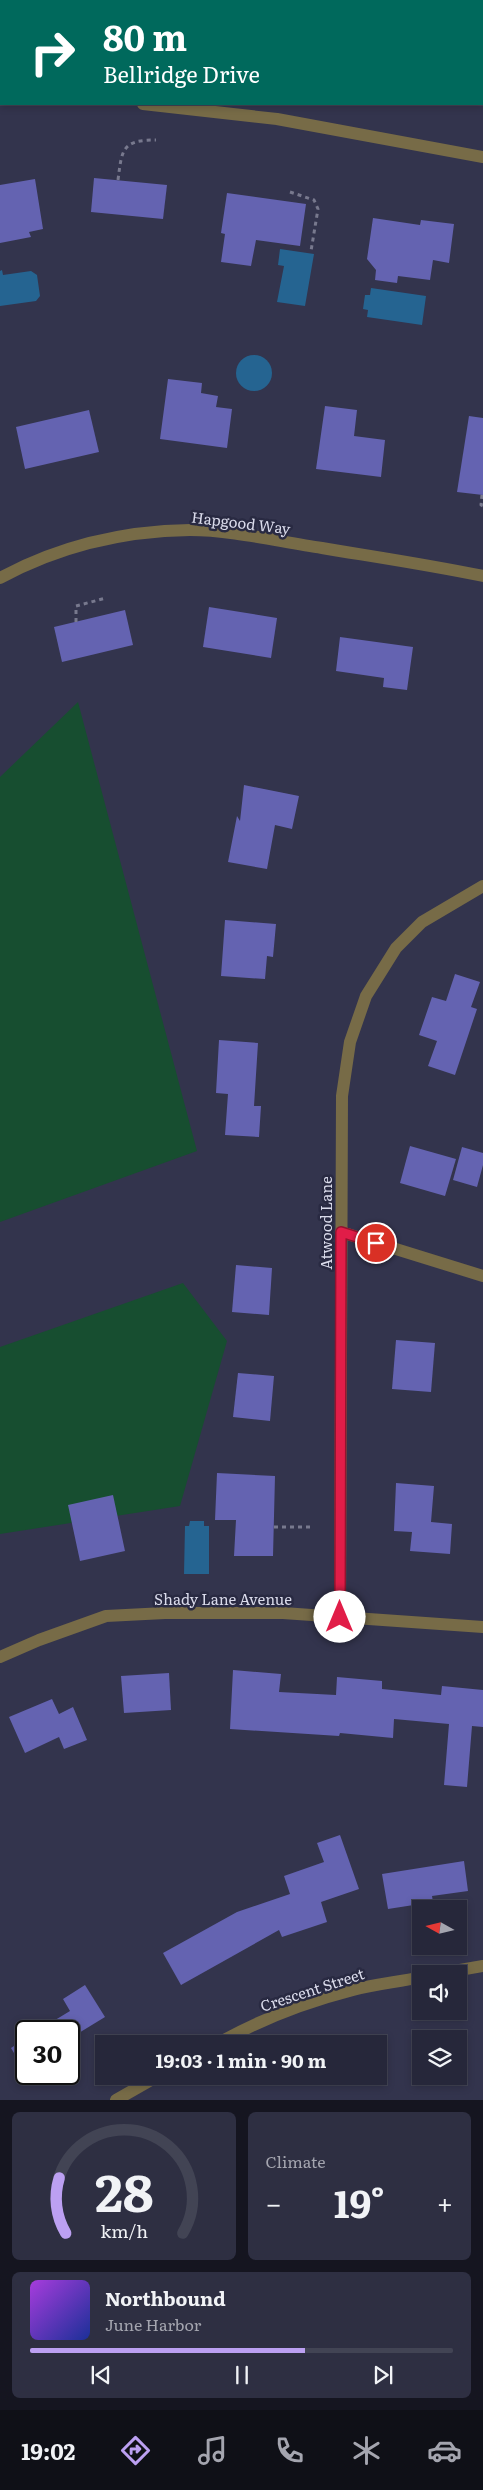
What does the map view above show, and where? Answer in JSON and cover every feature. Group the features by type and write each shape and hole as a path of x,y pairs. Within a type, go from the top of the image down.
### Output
{"street":[{"path":"152,105 277,119 483,157"},
{"name":"Hapgood Way","path":"0,578 32,561 91,541 128,535 191,530 229,534 439,567 483,576"},
{"name":"Atwood Lane","path":"340,1617 342,1096 350,1042 366,996 396,948 422,922 483,886"},
{"path":"341,1232 483,1276"},
{"name":"Shady Lane Avenue","path":"0,1657 39,1640 106,1616 165,1613 282,1613 483,1627"},
{"path":"467,1969 483,1966"},
{"name":"Crescent Street","path":"235,2035 270,2018 338,1994 412,1979"},
{"path":"116,2100 142,2085"}],"path":[{"path":"118,180 121,160 126,147 136,140 156,140"},
{"path":"290,192 314,200 318,209 311,251"},
{"path":"482,495 481,505 483,506"},
{"path":"76,622 76,606 106,598"},
{"path":"274,1527 310,1527"}],"green space":[{"path":"78,702 197,1151 0,1222 0,777"},
{"path":"183,1283 227,1341 180,1506 0,1534 0,1347"}],"water":[{"path":"280,249 314,254 305,306 277,302 284,266 278,265"},
{"path":"2,270 3,275 31,271 37,275 40,296 36,301 0,306 0,271"},
{"path":"371,288 426,296 422,325 367,317 368,310 363,309 365,295 370,295"},
{"path":"254,355 261,356 267,360 271,366 271,380 267,386 261,390 254,391 247,390 241,386 237,380 236,373 237,366 241,360 247,356"},
{"path":"190,1521 204,1521 204,1526 209,1526 209,1574 184,1574 185,1526 189,1526"}],"building":[{"path":"94,178 167,185 163,219 91,212"},
{"path":"35,179 43,229 29,232 31,237 0,243 0,185"},
{"path":"227,193 306,204 300,246 256,240 251,266 221,262 225,234 221,233"},
{"path":"373,218 420,225 421,220 454,224 449,263 433,260 430,280 398,276 397,283 375,280 376,270 367,259"},
{"path":"168,379 202,383 201,393 218,396 216,407 232,409 227,448 160,439"},
{"path":"325,406 357,410 354,436 385,440 381,477 316,469"},
{"path":"89,410 99,452 25,469 16,427"},
{"path":"469,416 483,418 483,495 457,492"},
{"path":"209,607 277,618 271,658 203,647"},
{"path":"125,610 133,645 62,662 54,627"},
{"path":"340,637 413,647 407,690 383,687 384,678 336,671"},
{"path":"244,785 299,796 292,829 275,825 267,869 228,862 237,816 240,821"},
{"path":"225,920 276,924 273,957 267,956 265,979 221,976"},
{"path":"455,974 480,982 471,1007 477,1009 455,1075 428,1066 437,1041 419,1035 432,997 446,1001"},
{"path":"219,1040 258,1043 254,1106 261,1106 259,1137 225,1135 228,1094 216,1093"},
{"path":"410,1146 456,1159 445,1196 400,1183"},
{"path":"462,1147 483,1153 483,1165 477,1187 453,1180"},
{"path":"236,1265 272,1268 269,1315 232,1312"},
{"path":"396,1340 435,1343 431,1392 392,1389"},
{"path":"238,1373 274,1376 270,1421 233,1417"},
{"path":"217,1473 275,1476 273,1556 234,1556 236,1520 215,1520"},
{"path":"396,1483 434,1486 431,1522 452,1524 450,1554 410,1551 412,1532 394,1531"},
{"path":"113,1495 125,1551 80,1561 68,1505"},
{"path":"233,1670 281,1674 279,1692 336,1695 337,1677 382,1681 382,1689 441,1695 442,1686 483,1690 483,1727 472,1726 467,1787 444,1785 449,1724 394,1719 393,1738 340,1733 339,1736 230,1729"},
{"path":"169,1673 171,1710 124,1713 121,1676"},
{"path":"52,1699 59,1714 73,1707 87,1740 64,1749 59,1737 25,1753 9,1717"},
{"path":"340,1835 359,1889 321,1902 327,1922 282,1937 279,1930 181,1985 163,1953 237,1912 290,1894 284,1876 324,1862 317,1843"},
{"path":"464,1861 468,1891 432,1896 433,1900 412,1900 412,1905 388,1909 382,1874"},
{"path":"85,1985 105,2017 80,2032 80,2020 55,2020 70,2011 63,1999"},
{"path":"15,2045 15,2055 11,2048"}],"route":[{"path":"340,1617 341,1232 376,1243"}]}
